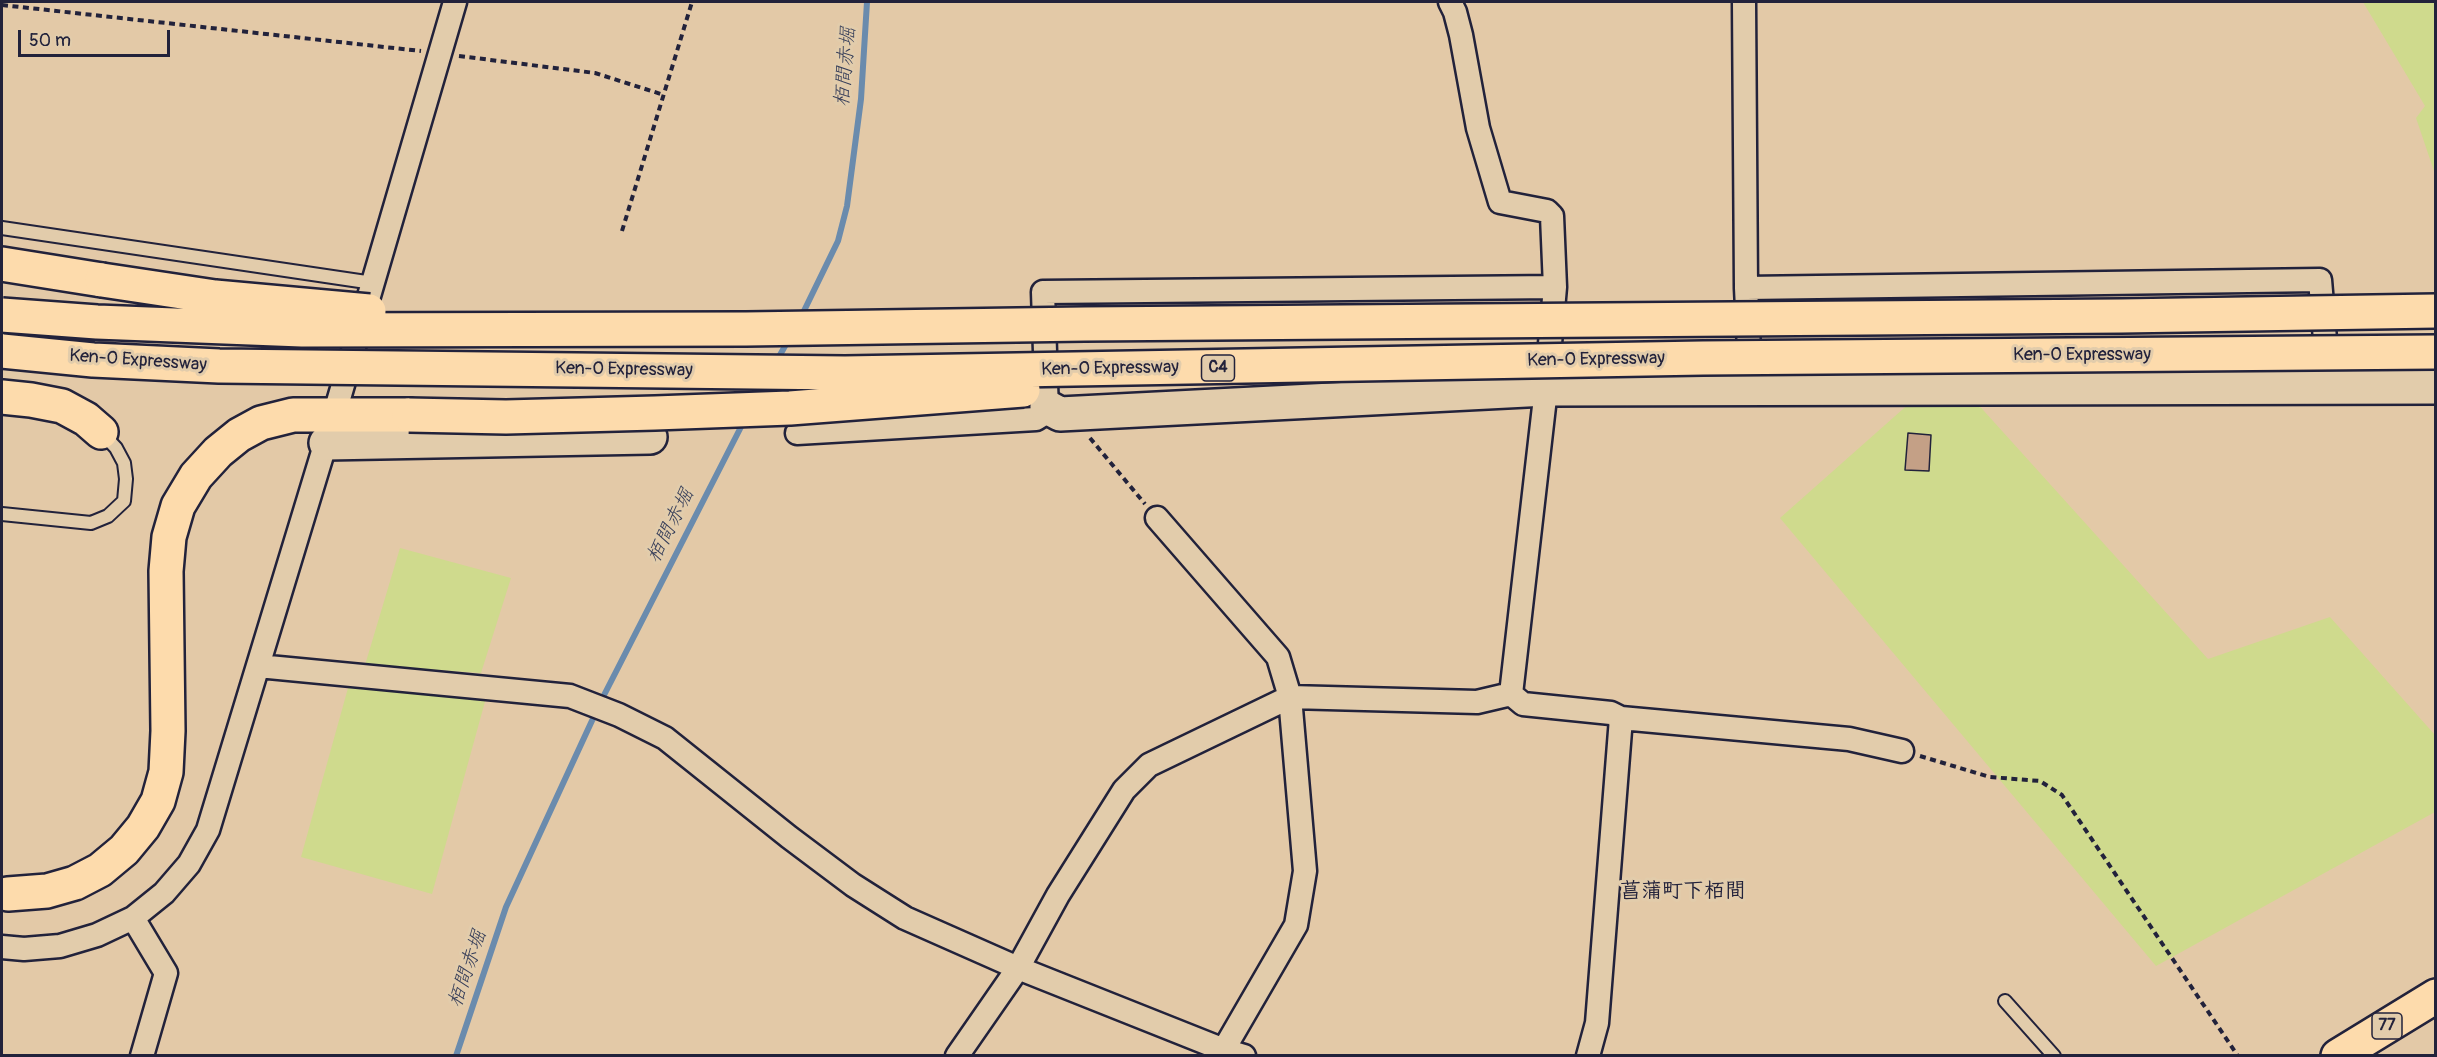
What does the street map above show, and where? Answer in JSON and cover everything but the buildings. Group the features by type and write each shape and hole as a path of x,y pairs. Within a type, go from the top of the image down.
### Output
{"main road":[{"path":"2,264 215,297 399,314 626,320 746,329"},
{"name":"Ken-O Expressway","path":"2,315 108,323 302,330 746,329 2436,311"},
{"name":"Ken-O Expressway","path":"2,351 93,360 230,366 845,373 1692,358 2436,352"},
{"path":"5,893 47,891 75,883 100,870 124,850 143,827 158,801 166,771 168,730 166,571 169,537 178,506 196,476 218,452 239,435 261,423 293,415 506,417 790,408 919,399 1240,367"},
{"path":"2,397 62,406 86,419 101,432"},
{"name":"77","path":"2338,1056 2436,996"}],"street":[{"path":"338,402 455,2"},
{"path":"1450,2 1461,35 1478,128 1500,202 1547,211 1552,216 1555,287 1546,389 1511,694"},
{"path":"1744,2 1746,288 1751,390"},
{"path":"1746,288 2320,280 2329,387"},
{"path":"797,433 1036,419 1047,412 1043,292 1555,287"},
{"path":"1047,407 1060,414 1546,389 2436,387"},
{"path":"2,947 24,949 60,946 97,935 133,918 164,893 189,864 208,830 327,438 650,437"},
{"path":"258,666 570,696 619,715 665,738 853,885 905,918 1018,968 1229,1054 1296,924 1305,871 1290,697 1278,657 1157,518"},
{"path":"957,1056 1018,968 1058,895 1131,781 1158,759 1290,697 1477,702 1511,694"},
{"path":"1511,694 1523,705 1611,713 1621,718 1849,739 1902,751"},
{"path":"1588,1056 1597,1023 1621,718"},
{"path":"133,918 166,973 142,1056"}],"lane":[{"path":"2,228 373,283"},
{"path":"2,514 91,524 108,516 124,501 126,479 124,463 117,448 101,432"},
{"path":"2005,1001 2054,1056"}],"path":[{"path":"622,231 692,2"},
{"path":"2,5 439,53 595,73 664,94"},
{"path":"1086,412 1089,438 1157,518"},
{"path":"1902,751 1990,777 2040,782 2062,795 2238,1056"}],"green space":[{"path":"2363,2 2435,2 2435,174 2416,118 2425,106"},
{"path":"1947,370 2208,659 2330,617 2435,735 2435,812 2156,966 1780,518"},
{"path":"400,548 511,578 481,673 365,665"},
{"path":"348,688 486,698 432,894 301,857"}],"waterway":[{"name":"栢間赤堀","path":"801,317 838,241 847,206 861,99 867,2"},
{"name":"栢間赤堀","path":"776,362 789,339"},
{"name":"栢間赤堀","path":"600,703 744,421"},
{"name":"栢間赤堀","path":"456,1056 506,907 596,712"}],"district":[{"name":"菖蒲町下栢間","path":"1683,892"}]}
